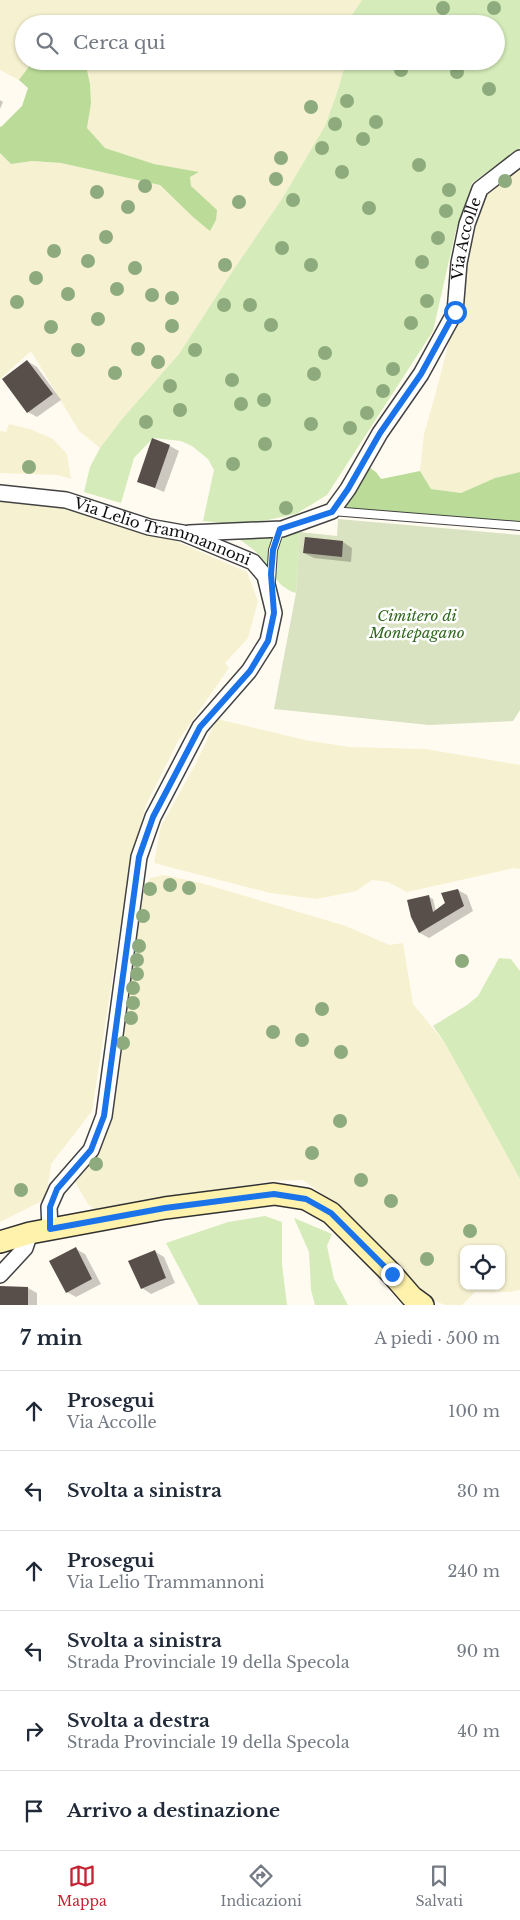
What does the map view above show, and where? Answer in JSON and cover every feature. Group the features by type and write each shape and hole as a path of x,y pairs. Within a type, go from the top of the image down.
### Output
{"main road":[{"path":"0,1242 40,1231 165,1208 274,1194 306,1199 331,1213 423,1305"}],"street":[{"name":"Via Accolle","path":"332,512 348,489 380,433 421,374 455,312 459,263 467,224 480,190 520,158"},
{"name":"Via Lelio Trammannoni","path":"0,493 66,500 149,527 183,533 253,562 265,576 274,613 268,641 250,671 200,727 153,817 139,857 104,1116 91,1150 57,1189 40,1231"},
{"path":"183,533 282,529 332,512"},
{"path":"0,1275 40,1231"}],"lane":[{"path":"332,512 520,526"},
{"path":"274,613 271,574 273,550 280,529 282,529"}],"shaded area":[{"path":"0,0 362,0 352,15 15,15 15,70 26,70 19,80 0,70"},
{"path":"87,70 344,70 325,126 282,199 179,354 122,419 100,448 79,431 31,351 0,379 0,153 11,164 32,161 61,163 160,185 193,217 210,230 216,220 191,186 190,177 198,172 154,164 105,148 87,128 91,103"},
{"path":"520,160 520,472 495,478 461,493 431,489 420,471 424,434 460,299 469,225 486,183"},
{"path":"9,424 30,429 53,439 67,454 71,479 58,475 0,473 0,431 6,432"},
{"path":"0,497 78,509 171,539 247,572 258,601 248,638 225,663 229,668 178,741 146,805 130,862 92,1111 51,1164 46,1199 0,1222"},
{"path":"217,719 305,740 349,747 425,749 520,765 520,869 514,868 407,892 388,882 372,880 356,891 317,899 270,893 154,863 161,826 195,765"},
{"path":"164,875 201,883 346,926 389,945 403,943 413,1004 445,1043 520,1179 520,1290 509,1292 475,1292 462,1305 445,1305 433,1300 409,1282 325,1196 303,1180 272,1181 97,1212 88,1204 75,1182 94,1159 103,1142 112,1099 143,892 150,878"}],"green space":[{"path":"362,0 520,0 520,148 472,183 456,230 433,331 327,495 296,514 243,525 203,521 214,470 208,459 192,446 181,441 153,438 134,458 121,503 84,492 90,467 100,448 122,419 179,354 282,199 325,126 344,70 505,70 505,15 352,15"},
{"path":"26,70 87,70 91,103 87,128 105,148 154,164 199,172 190,177 191,186 217,210 216,220 210,231 160,185 61,163 32,161 11,164 0,153 0,127 22,106 28,88 19,80"},
{"path":"367,466 376,472 381,479 420,471 431,489 461,493 495,478 520,472 520,524 349,509 342,503"},
{"name":"Cimitero di Montepagano","path":"338,519 520,535 520,710 513,721 429,725 274,709 296,593 300,532 337,536"},
{"path":"300,532 296,593 277,581 255,551 232,534 282,536"},
{"path":"499,958 511,959 520,971 520,1179 445,1043 433,1026 478,996"},
{"path":"265,1216 282,1222 282,1264 287,1305 199,1305 166,1243 228,1222"},
{"path":"294,1218 332,1234 327,1246 334,1279 348,1305 315,1305 311,1290 309,1252"}],"building":[{"path":"27,360 53,394 27,413 2,379"},
{"path":"152,438 170,445 155,488 137,482"},
{"path":"305,537 343,541 342,557 303,553"},
{"path":"458,889 464,906 419,933 411,917 407,900 429,895 433,912 445,903 441,893"},
{"path":"76,1247 92,1279 66,1293 49,1261"},
{"path":"155,1250 166,1278 141,1289 128,1261"},
{"path":"0,1286 28,1287 28,1305 0,1305"}],"route":[{"path":"392,1274 331,1213 306,1199 274,1194 165,1208 50,1229 50,1207 57,1189 91,1150 104,1116 139,857 153,817 200,727 250,671 268,641 274,613 271,574 273,550 280,529 332,512 348,489 380,433 421,374 455,312"}]}
